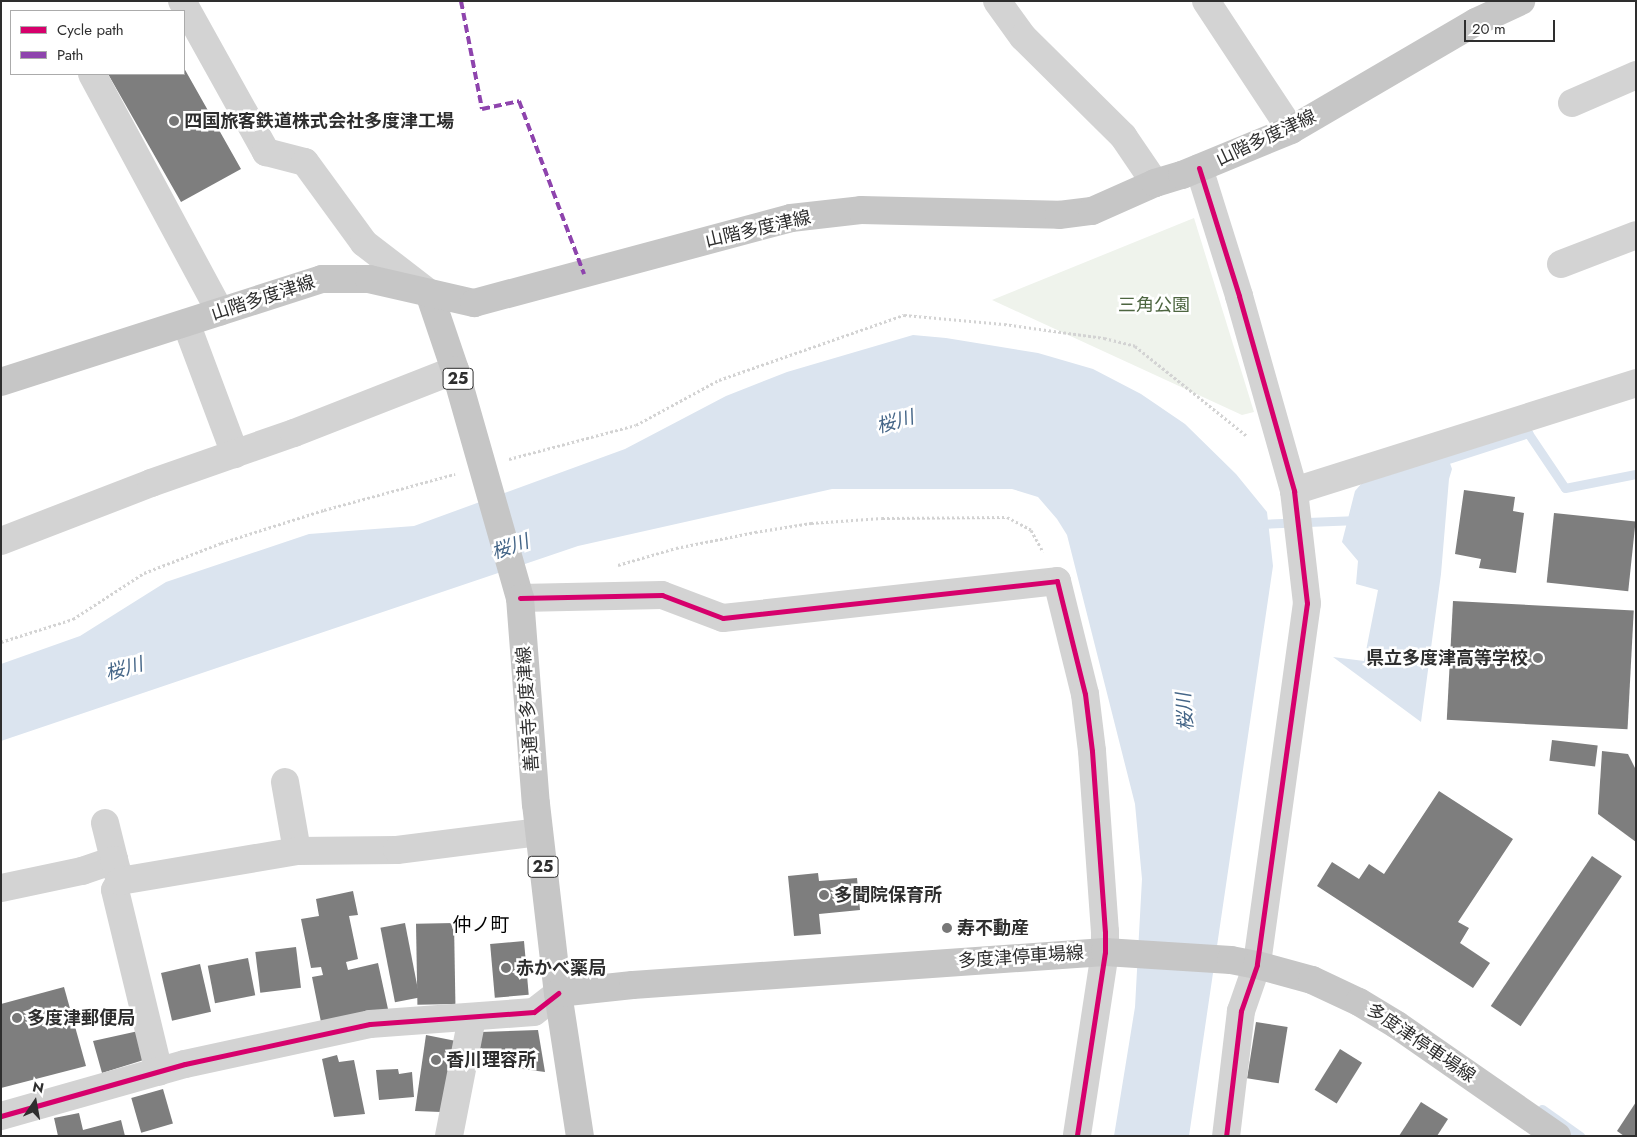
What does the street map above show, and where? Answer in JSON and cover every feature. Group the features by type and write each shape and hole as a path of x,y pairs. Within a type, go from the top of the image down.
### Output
{"main road":[{"name":"山階多度津線","path":"1,382 322,279 369,279 474,303 791,218 861,210 1059,215 1092,211 1291,130 1476,22 1521,1"},
{"name":"善通寺多度津線","path":"429,293 455,370 520,598 539,832 558,993 580,1136"},
{"name":"多度津停車場線","path":"558,993 643,984 1105,952 1244,962 1312,980 1358,1002 1397,1025 1557,1136"}],"street":[{"path":"182,1 266,152 305,162 364,243 429,293"},
{"path":"997,1 1023,37 1123,136 1155,184"},
{"path":"1206,1 1291,130"},
{"path":"93,75 220,312"},
{"path":"1572,103 1636,75"},
{"path":"1199,168 1240,296 1294,492 1307,603 1244,962 1241,1011 1226,1136"},
{"path":"1561,264 1636,235"},
{"path":"186,322 234,454"},
{"path":"1,541 151,483 294,433 455,370"},
{"path":"1294,492 1636,382"},
{"path":"520,598 662,595 722,618 1057,581 1085,694 1093,761 1105,952 1077,1136"},
{"path":"285,782 298,851"},
{"path":"105,823 117,871 115,890 159,1072"},
{"path":"1,888 82,871 117,871 298,851 397,850 539,832"},
{"path":"1,1116 159,1072 370,1024 534,1012 558,993"},
{"path":"449,1136 472,1018"}],"path":[{"path":"1,642 73,619 144,574 221,543 324,510 636,425 718,380 904,315 1004,324 1104,338 1135,346 1258,446 1287,464"},
{"path":"611,567 676,548 754,532 811,523 882,518 1007,517 1031,530 1057,581"}],"green space":[{"name":"三角公園","path":"1194,218 1254,412 1242,415 992,300"}],"water":[{"name":"桜川","path":"913,335 946,338 1038,353 1093,369 1141,394 1185,424 1236,474 1267,512 1273,566 1189,1136 1114,1136 1135,1007 1142,879 1135,804 1067,535 1057,519 1038,497 1012,489 832,489 578,546 1,741 1,664 80,636 166,582 309,534 414,526 625,449 726,396 787,372"},
{"path":"1446,452 1452,469 1449,479 1441,574 1421,722 1333,657 1364,661 1378,590 1356,584 1358,561 1342,542 1355,491 1368,476"}],"building":[{"name":"四国旅客鉄道株式会社多度津工場","path":"185,70 241,169 181,202 109,75 185,75"},
{"path":"1464,490 1515,497 1513,511 1524,513 1516,573 1479,568 1481,559 1455,554"},
{"path":"1554,513 1636,522 1628,591 1547,583"},
{"path":"1453,601 1634,610 1628,729 1447,720"},
{"path":"1552,740 1598,746 1595,766 1549,761"},
{"path":"1602,751 1628,754 1636,770 1636,842 1598,814"},
{"path":"1439,791 1513,839 1458,922 1469,928 1460,943 1490,963 1473,988 1317,886 1332,862 1359,879 1369,864 1384,874"},
{"path":"1592,856 1622,876 1521,1026 1491,1006"},
{"name":"多聞院保育所","path":"818,873 819,881 857,878 860,910 819,914 821,934 794,936 788,876"},
{"path":"353,891 358,915 349,916 358,959 346,962 348,970 378,963 388,1009 321,1022 312,977 323,975 321,967 311,968 301,919 319,916 316,899"},
{"path":"405,923 420,998 395,1002 380,928"},
{"path":"454,923 455,1004 417,1005 416,924"},
{"path":"524,941 529,995 495,998 490,944"},
{"path":"296,947 301,988 260,993 255,952"},
{"path":"248,958 255,995 215,1003 208,966"},
{"path":"200,964 211,1012 172,1021 161,973"},
{"path":"64,987 86,1066 1,1088 1,1004"},
{"path":"1256,1022 1288,1027 1279,1083 1247,1078"},
{"path":"143,1030 150,1058 102,1073 93,1041"},
{"path":"538,1030 545,1072 479,1063 481,1032"},
{"path":"426,1035 456,1041 441,1112 415,1111"},
{"path":"1340,1049 1362,1063 1337,1103 1315,1090"},
{"path":"337,1055 339,1062 354,1060 365,1114 334,1117 322,1059"},
{"path":"398,1069 399,1074 412,1072 414,1097 379,1100 376,1070"},
{"path":"163,1089 173,1124 141,1133 131,1098"},
{"path":"1421,1102 1448,1119 1437,1136 1399,1136"},
{"path":"1636,1102 1636,1136 1624,1136 1617,1131"},
{"path":"79,1113 83,1130 121,1120 125,1136 58,1136 54,1118"}],"waterway":[{"path":"1439,462 1528,433 1565,488 1636,474"},
{"path":"1258,524 1358,520"},
{"path":"1542,1109 1580,1136"}],"marked path":[{"path":"461,1 482,109 519,101 584,274"}],"cycle path":[{"path":"1199,168 1239,296 1294,491 1307,603 1257,965 1241,1011 1226,1136"},
{"path":"520,598 662,595 723,618 1057,581 1085,694 1092,751 1105,932 1105,952 1077,1136"},
{"path":"1,1116 185,1064 370,1024 534,1012 558,993"}],"place":[{"name":"四国旅客鉄道株式会社多度津工場","path":"174,121"},
{"name":"県立多度津高等学校","path":"1538,658"},
{"name":"多聞院保育所","path":"824,895"},
{"name":"寿不動産","path":"947,928"},
{"name":"赤かべ薬局","path":"506,968"},
{"name":"多度津郵便局","path":"17,1018"},
{"name":"香川理容所","path":"436,1060"}],"district":[{"name":"仲ノ町","path":"481,925"}]}
